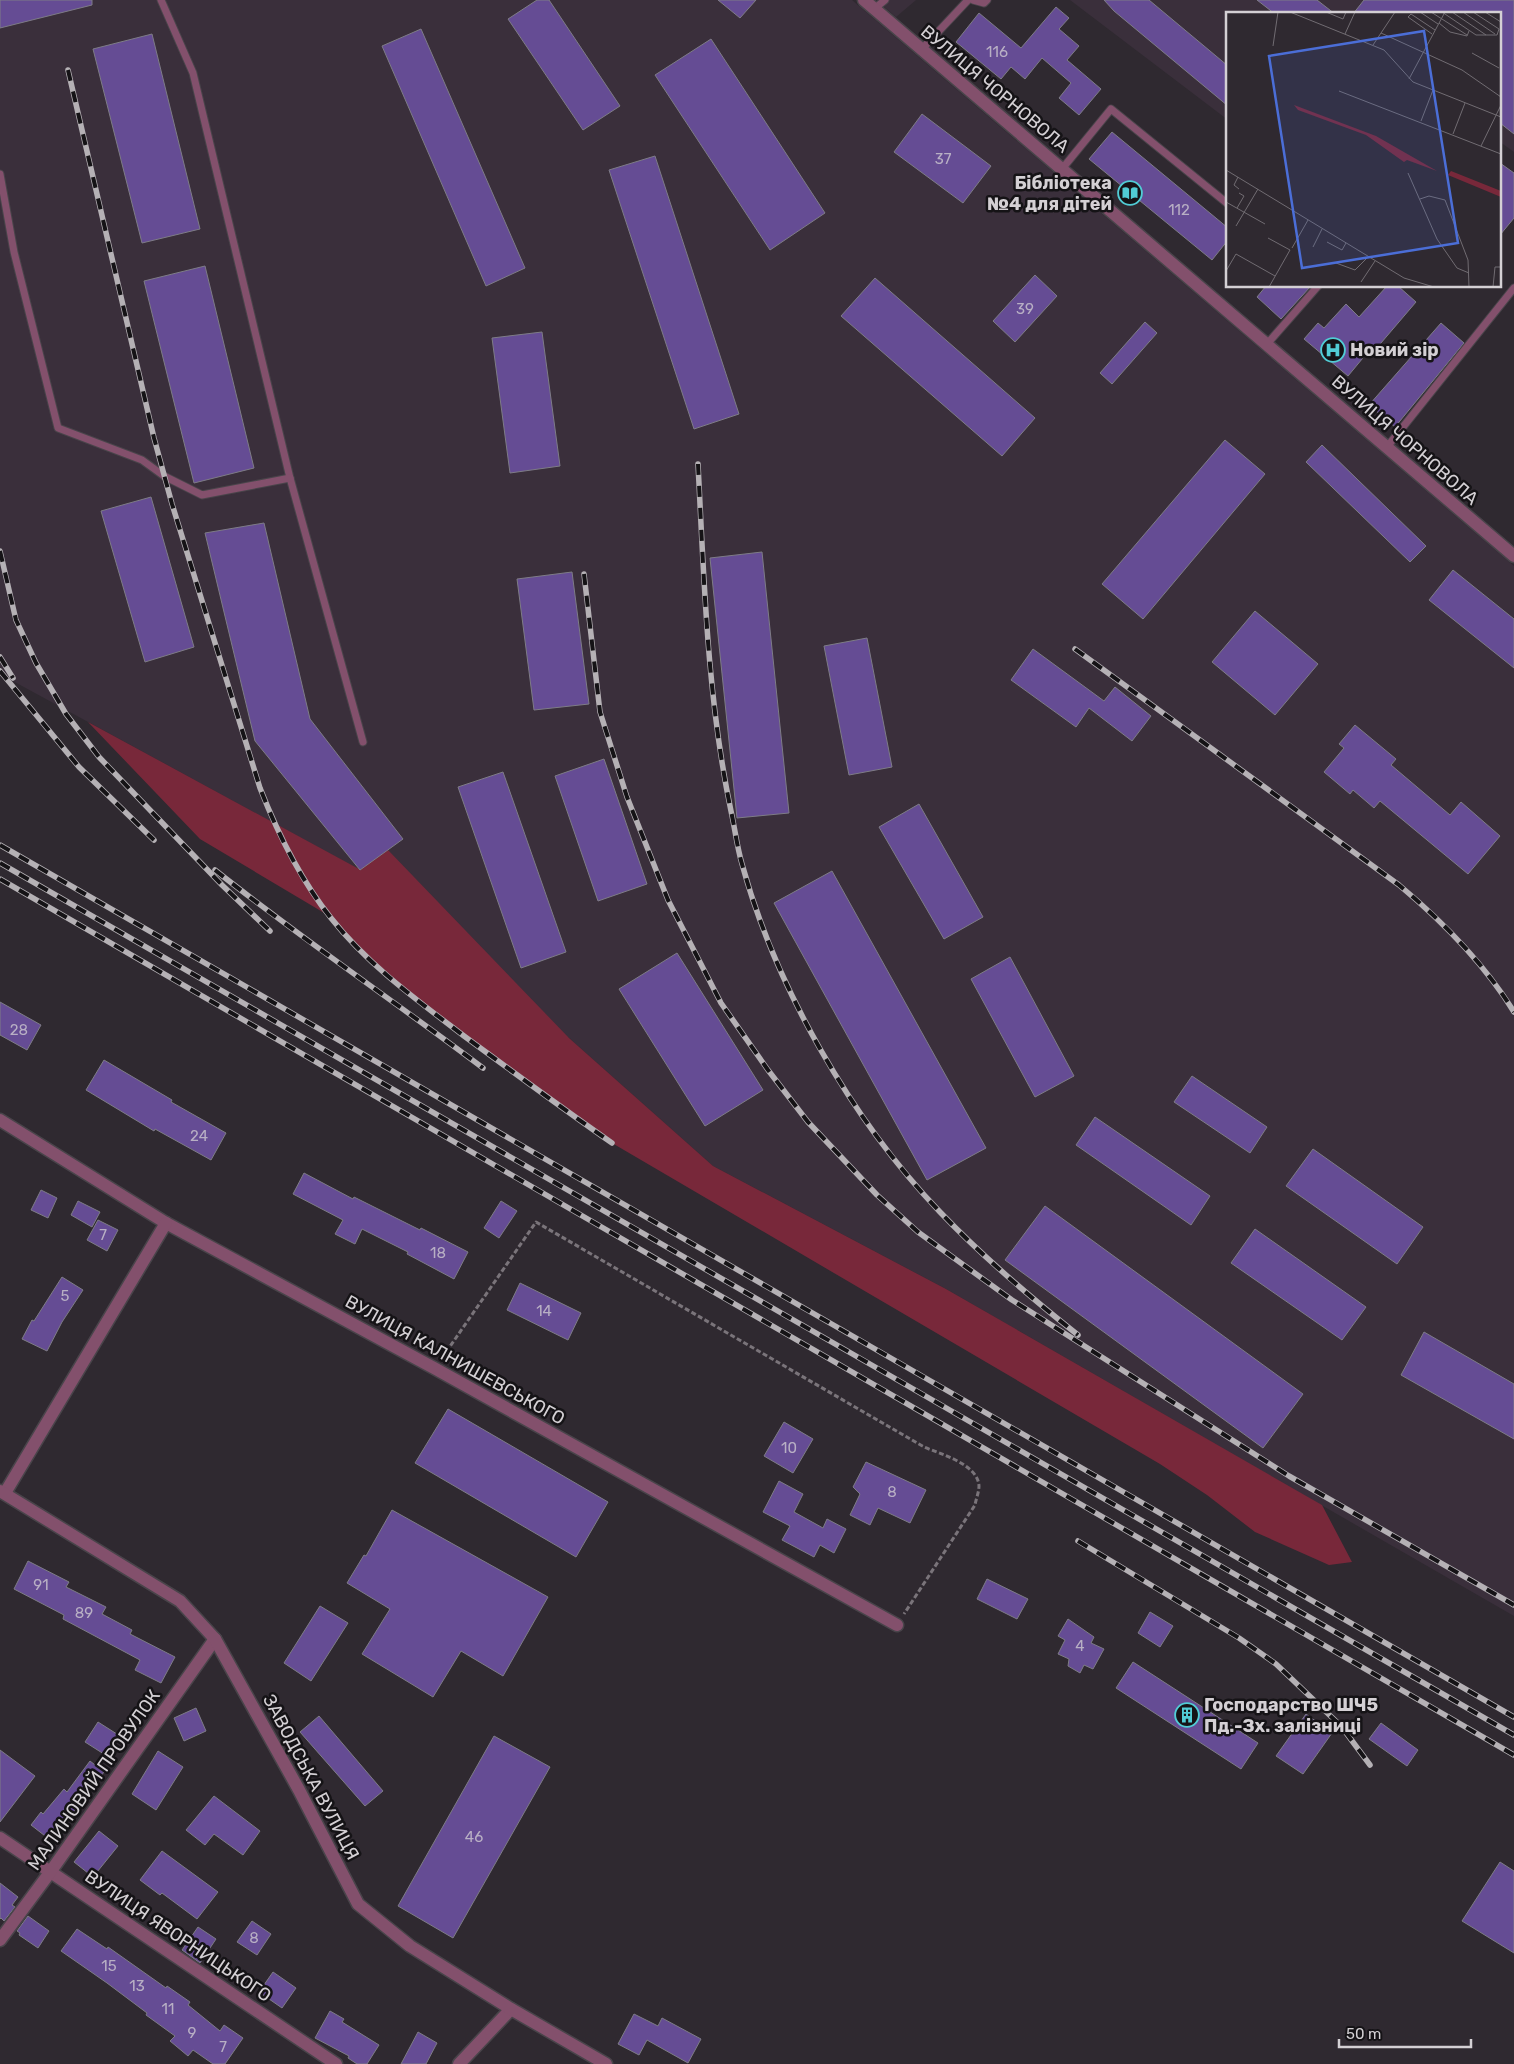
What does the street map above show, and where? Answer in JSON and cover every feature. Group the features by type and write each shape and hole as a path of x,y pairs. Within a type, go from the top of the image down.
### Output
{"street":[{"name":"ВУЛИЦЯ ЧОРНОВОЛА","path":"864,0 1514,556"},
{"name":"ВУЛИЦЯ КАЛНИШЕВСЬКОГО","path":"0,1120 166,1223 434,1368 897,1625"},
{"path":"2,1492 166,1223"},
{"name":"ЗАВОДСЬКА ВУЛИЦЯ","path":"2,1492 180,1601 215,1639 299,1790 358,1904 410,1946 511,2009 606,2064"},
{"name":"МАЛИНОВИЙ ПРОВУЛОК","path":"0,1940 215,1639"},
{"name":"ВУЛИЦЯ ЯВОРНИЦЬКОГО","path":"0,1838 336,2064"},
{"path":"459,2064 511,2009"}],"lane":[{"path":"161,0 193,73 290,478 363,742"},
{"path":"874,9 885,0"},
{"path":"922,49 968,0"},
{"path":"973,0 984,3 987,0"},
{"path":"1062,169 1111,109 1226,202"},
{"path":"0,174 14,252 58,428 142,460 164,476 202,495 290,478"},
{"path":"1267,344 1316,288"},
{"path":"1387,447 1514,288"}],"path":[{"path":"434,1368 536,1222 924,1447 957,1461 974,1472 979,1485 975,1505 897,1625"}],"shaded area":[{"path":"0,0 852,0 1514,566 1514,1616 946,1289 713,1166 569,1038 360,870 0,674"},
{"path":"876,0 916,0 896,17"},
{"path":"1070,0 1514,0 1514,152 1502,143 1502,12 1226,12 1226,118"},
{"path":"88,722 359,869 388,850 569,1038 713,1166 946,1289 1322,1505 1352,1562 1329,1565 1255,1532 1207,1495 1160,1464 612,1143 548,1099 385,975 331,917 200,839"}],"building":[{"path":"0,0 92,0 92,5 0,28"},
{"path":"537,0 549,0 620,106 583,130 508,19"},
{"path":"718,0 756,0 740,18"},
{"path":"1104,0 1149,0 1226,64 1226,104 1114,11"},
{"path":"1257,0 1317,0 1332,12 1272,12"},
{"path":"1364,0 1514,0 1514,134 1502,125 1502,12 1355,12"},
{"path":"1056,7 1069,18 1059,29 1079,46 1067,60 1101,89 1079,115 1059,98 1071,83 1042,58 1025,79 1011,67 1001,79 956,42 979,13 1021,48"},
{"path":"421,29 525,268 486,286 382,46"},
{"path":"152,34 200,229 142,243 93,49"},
{"path":"711,39 825,213 770,250 655,75"},
{"path":"922,114 991,166 963,203 894,152"},
{"path":"1112,132 1226,226 1226,242 1212,260 1089,159"},
{"path":"655,156 739,414 694,429 609,170"},
{"path":"1502,164 1514,173 1514,218 1502,233"},
{"path":"205,266 254,468 194,483 144,281"},
{"path":"1035,275 1057,296 1015,342 993,321"},
{"path":"875,278 1035,418 1002,456 841,316"},
{"path":"1264,288 1309,288 1281,319 1257,297"},
{"path":"1385,288 1400,288 1416,302 1375,350 1372,347 1348,376 1304,339 1318,323 1324,328 1346,304 1359,317"},
{"path":"1145,322 1157,333 1112,384 1100,373"},
{"path":"1441,323 1464,343 1395,427 1369,405"},
{"path":"542,332 560,466 510,473 492,338"},
{"path":"1225,440 1265,474 1143,619 1102,584"},
{"path":"1322,445 1426,546 1410,562 1306,462"},
{"path":"151,497 194,647 145,662 101,511"},
{"path":"264,523 310,719 403,839 360,870 255,741 205,533"},
{"path":"762,552 789,813 737,818 710,558"},
{"path":"1453,570 1514,619 1514,668 1429,600"},
{"path":"572,572 589,704 534,710 517,579"},
{"path":"1255,611 1318,664 1275,715 1212,662"},
{"path":"867,638 892,767 849,775 824,646"},
{"path":"1033,649 1104,701 1115,687 1151,716 1132,741 1089,708 1076,727 1011,680"},
{"path":"1355,725 1396,759 1391,765 1450,815 1461,802 1500,836 1468,874 1380,801 1374,808 1353,790 1350,794 1324,772 1344,748 1339,744"},
{"path":"604,759 647,884 598,901 555,776"},
{"path":"503,772 566,952 521,968 458,787"},
{"path":"919,804 983,917 944,939 879,827"},
{"path":"832,871 986,1148 927,1180 774,903"},
{"path":"677,953 763,1090 705,1126 619,989"},
{"path":"1010,957 1074,1076 1035,1097 971,979"},
{"path":"0,1002 41,1025 27,1050 0,1035"},
{"path":"104,1060 172,1100 171,1102 226,1133 211,1160 155,1129 154,1131 86,1090"},
{"path":"1192,1076 1267,1127 1250,1153 1174,1102"},
{"path":"1095,1117 1210,1196 1191,1225 1076,1145"},
{"path":"1313,1149 1423,1227 1397,1264 1286,1186"},
{"path":"304,1173 353,1199 354,1197 468,1252 454,1279 407,1254 408,1252 362,1229 355,1244 335,1234 343,1220 293,1194"},
{"path":"41,1190 57,1198 48,1218 31,1210"},
{"path":"78,1201 100,1212 92,1227 71,1215"},
{"path":"501,1201 517,1211 499,1238 484,1228"},
{"path":"1045,1206 1303,1394 1263,1448 1005,1260"},
{"path":"98,1220 118,1230 107,1251 87,1240"},
{"path":"1255,1229 1366,1307 1342,1340 1231,1263"},
{"path":"62,1277 83,1290 62,1322 47,1351 22,1339 32,1320 34,1321"},
{"path":"520,1283 581,1313 568,1340 507,1310"},
{"path":"1424,1332 1514,1384 1514,1439 1401,1375"},
{"path":"448,1409 608,1502 576,1557 415,1463"},
{"path":"784,1422 813,1439 793,1473 764,1456"},
{"path":"866,1462 926,1490 910,1523 878,1508 870,1525 850,1515 860,1494 853,1487"},
{"path":"779,1481 803,1494 794,1512 823,1528 827,1519 846,1529 834,1553 820,1545 814,1557 782,1540 790,1526 763,1512"},
{"path":"392,1510 548,1597 503,1676 461,1651 433,1697 362,1654 390,1609 347,1583 364,1555 366,1556"},
{"path":"28,1561 69,1582 66,1587 106,1607 102,1614 132,1630 130,1634 175,1657 161,1683 135,1670 140,1660 63,1619 64,1615 14,1589"},
{"path":"987,1579 1028,1599 1017,1619 977,1599"},
{"path":"320,1606 348,1623 311,1681 284,1663"},
{"path":"1150,1612 1173,1626 1160,1647 1138,1633"},
{"path":"1068,1619 1094,1637 1091,1643 1104,1649 1093,1669 1084,1665 1080,1673 1068,1666 1069,1659 1058,1654 1065,1640 1058,1636"},
{"name":"Господарство ШЧ5 Пд.-Зх. залізниці","path":"1133,1662 1258,1743 1241,1769 1116,1688"},
{"path":"196,1708 206,1731 184,1741 174,1718"},
{"path":"1306,1714 1332,1733 1303,1774 1276,1756"},
{"path":"319,1716 383,1791 365,1806 300,1732"},
{"path":"98,1722 120,1736 107,1756 85,1742"},
{"path":"1381,1723 1418,1750 1407,1766 1369,1739"},
{"path":"494,1736 550,1767 453,1938 398,1906"},
{"path":"0,1750 35,1776 0,1822"},
{"path":"158,1751 183,1767 156,1810 132,1794"},
{"path":"90,1761 104,1772 69,1818 66,1816 49,1839 31,1825 64,1789 67,1792"},
{"path":"214,1796 260,1831 243,1855 214,1834 205,1845 186,1830"},
{"path":"99,1831 118,1846 93,1877 74,1862"},
{"path":"162,1851 218,1892 197,1919 162,1893 160,1895 140,1880"},
{"path":"1500,1862 1514,1871 1514,1953 1462,1921"},
{"path":"0,1883 18,1897 12,1905 15,1907 4,1921 0,1919"},
{"path":"28,1916 49,1931 38,1948 19,1935 20,1933 17,1931"},
{"path":"252,1921 271,1934 257,1955 237,1942"},
{"path":"198,1927 216,1939 200,1963 182,1950"},
{"path":"77,1929 107,1949 108,1947 166,1988 167,1986 190,2002 188,2005 220,2031 224,2025 243,2038 225,2064 213,2064 193,2050 188,2056 170,2041 175,2036 107,1983 61,1951"},
{"path":"273,1972 296,1988 282,2008 259,1992"},
{"path":"330,2011 344,2019 342,2022 379,2045 367,2064 357,2064 348,2058 349,2056 315,2038"},
{"path":"634,2014 658,2026 662,2018 701,2039 688,2063 647,2040 639,2055 618,2044"},
{"path":"418,2032 437,2043 426,2064 401,2064"}],"railway":[{"path":"68,70 154,438 172,504 260,788 282,839 309,888 331,918 345,935 377,966 464,1036 612,1143"},
{"path":"698,464 708,638 723,768 742,864 775,958 796,1004 821,1050 848,1094 908,1176 940,1212 990,1261 1078,1335"},
{"path":"0,551 16,620 36,663 66,714 99,757 222,885 270,931"},
{"path":"584,574 600,712 627,797 668,900 721,1003 768,1070 808,1122 877,1195 918,1232 1012,1300 1289,1476 1514,1605"},
{"path":"1075,649 1399,885 1431,913 1476,960 1514,1012"},
{"path":"0,657 13,678"},
{"path":"0,671 79,767 154,840"},
{"path":"0,845 1514,1717"},
{"path":"0,863 1514,1735"},
{"path":"215,870 281,921 483,1068"},
{"path":"0,879 1514,1755"},
{"path":"1078,1541 1239,1638 1276,1664 1341,1726 1370,1765"}],"place":[{"name":"Бібліотека №4 для дітей","path":"1130,193"},
{"name":"Новий зір","path":"1333,350"},
{"name":"Господарство ШЧ5 Пд.-Зх. залізниці","path":"1187,1715"}]}
